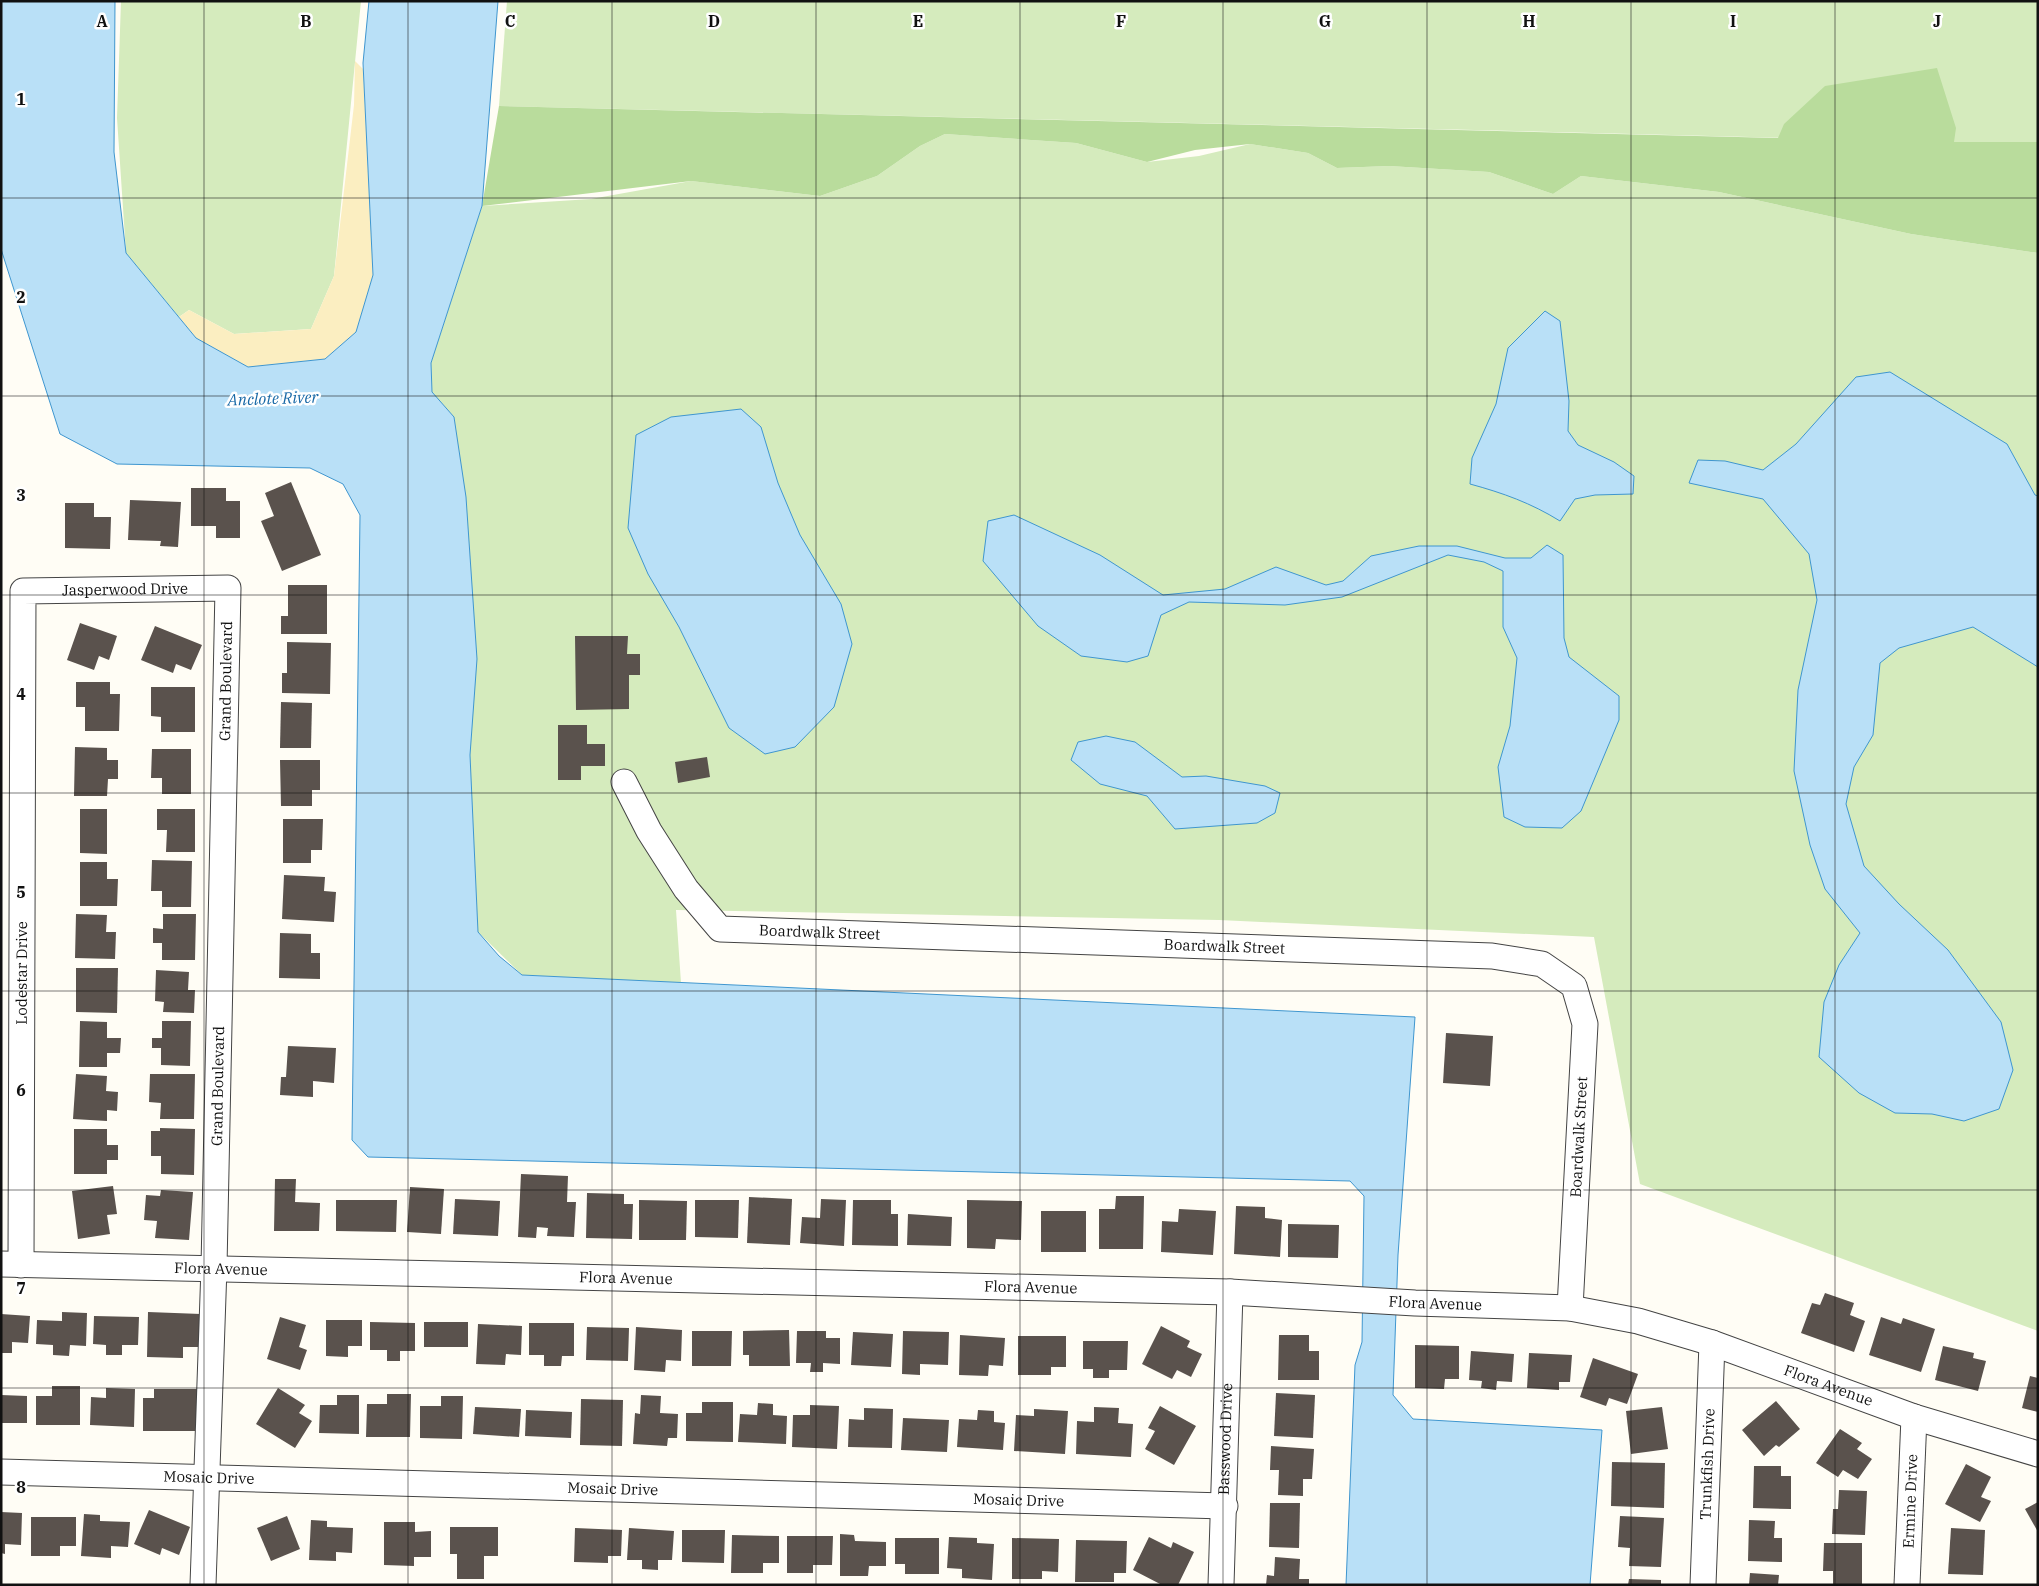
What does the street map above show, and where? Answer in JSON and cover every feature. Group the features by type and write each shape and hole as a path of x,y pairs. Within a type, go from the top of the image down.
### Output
{"street":[{"name":"Jasperwood Drive","path":"23,591 228,588"},
{"name":"Grand Boulevard","path":"203,1585 214,1267 228,588"},
{"name":"Lodestar Drive","path":"11,1264 23,591"},
{"name":"Boardwalk Street","path":"624,782 649,831 686,889 720,929 1492,956 1542,964 1574,986 1585,1024 1570,1308"},
{"name":"Flora Avenue","path":"11,1264 214,1267 1230,1292 1415,1303 1570,1308 1638,1321 1712,1343 1914,1417 2038,1454"},
{"name":"Basswood Drive","path":"1221,1585 1225,1506 1230,1292"},
{"name":"Trunkfish Drive","path":"1703,1585 1712,1343"},
{"name":"Ermine Drive","path":"1907,1585 1914,1417"},
{"name":"Mosaic Drive","path":"1,1472 1225,1506"}],"green space":[{"path":"121,1 361,1 334,276 311,329 234,334 189,310 179,317 126,253 117,118"},
{"path":"507,1 2038,1 2038,144 499,106"},
{"path":"1937,68 1956,128 1954,142 2038,142 2038,253 1911,234 1719,192 1581,176 1553,194 1489,172 1389,166 1337,168 1308,153 1250,144 1195,150 1147,162 1076,143 945,134 920,146 877,176 820,196 691,181 482,206 499,106 1778,138 1784,124 1825,86"},
{"path":"945,134 1076,143 1147,162 1199,156 1250,144 1308,153 1337,168 1389,166 1489,172 1553,194 1581,176 1719,192 1911,234 2038,253 2038,1331 1640,1184 1594,937 1219,920 676,910 681,983 522,975 478,932 454,417 432,392 431,363 482,206 591,199 691,181 820,196 877,176 920,146"}],"sand":[{"path":"355,61 363,69 373,275 356,332 325,359 248,367 196,338 179,317 189,310 234,334 311,329 334,276 354,105"}],"water":[{"name":"Anclote River","path":"1,1 115,1 114,152 126,253 196,338 248,367 325,359 356,332 373,275 363,63 369,1 498,1 482,206 431,363 432,392 454,417 466,497 477,659 470,755 478,932 499,956 522,975 1415,1017 1398,1255 1393,1395 1413,1419 1602,1430 1590,1585 1346,1585 1355,1365 1362,1342 1364,1196 1350,1181 368,1157 352,1140 360,515 343,484 310,468 117,464 60,434 1,249"},
{"path":"1545,311 1560,321 1569,401 1568,431 1578,445 1614,462 1634,476 1633,494 1595,495 1575,499 1560,521 1516,499 1470,484 1472,458 1496,404 1508,348"},
{"path":"1890,372 2007,444 2035,495 2038,496 2038,667 1973,627 1899,648 1880,663 1873,735 1854,767 1846,804 1864,866 1899,904 1948,950 2001,1022 2013,1070 1999,1109 1964,1121 1932,1114 1895,1113 1859,1093 1819,1057 1824,1002 1839,965 1860,933 1825,889 1810,845 1794,771 1798,690 1817,600 1809,554 1763,499 1689,483 1698,460 1725,461 1763,470 1796,444 1856,377"},
{"path":"741,409 761,427 778,483 800,535 841,604 852,644 834,707 795,747 765,754 729,728 679,627 648,574 628,528 636,435 671,417"},
{"path":"1014,515 1100,555 1163,595 1225,589 1276,567 1326,585 1343,581 1371,556 1419,546 1457,546 1505,558 1531,558 1547,545 1563,555 1564,638 1569,657 1619,696 1619,720 1581,811 1562,828 1525,827 1504,817 1498,767 1510,726 1517,658 1503,627 1503,571 1484,562 1448,555 1342,597 1285,605 1189,602 1161,615 1148,656 1127,662 1081,656 1038,626 983,561 988,521"},
{"path":"1106,736 1135,742 1182,777 1206,776 1265,786 1280,793 1275,813 1257,823 1175,829 1147,796 1100,784 1071,760 1078,742"}],"building":[{"path":"291,482 321,555 282,571 261,521 274,516 265,493"},
{"path":"191,488 226,488 226,501 240,501 240,538 216,538 216,526 191,526"},
{"path":"130,500 181,502 178,547 160,546 161,541 128,540"},
{"path":"65,503 94,503 94,517 111,517 110,549 65,548"},
{"path":"288,585 327,585 327,634 281,634 281,616 288,616"},
{"path":"80,623 117,636 109,660 99,656 94,670 67,660"},
{"path":"155,626 202,645 191,670 176,664 173,673 141,660"},
{"path":"575,636 628,636 627,654 640,654 640,675 629,675 629,709 576,710"},
{"path":"287,642 331,643 330,694 282,693 282,673 287,673"},
{"path":"76,682 110,682 110,694 120,694 119,731 85,731 85,707 76,707"},
{"path":"151,687 195,687 195,732 161,732 161,717 151,716"},
{"path":"281,702 312,703 311,748 280,748"},
{"path":"558,725 587,725 587,744 605,744 605,766 581,766 581,780 558,780"},
{"path":"75,747 107,748 107,760 118,760 118,779 108,779 107,796 74,796"},
{"path":"152,749 191,749 191,794 162,794 162,778 151,778"},
{"path":"707,757 710,777 678,783 675,762"},
{"path":"280,760 320,760 320,790 312,790 312,806 281,806"},
{"path":"80,809 107,809 107,854 80,853"},
{"path":"157,809 195,809 195,852 166,852 167,830 157,830"},
{"path":"283,819 323,819 322,850 311,850 311,863 283,863"},
{"path":"152,860 192,861 191,907 162,907 162,891 151,891"},
{"path":"80,862 107,862 107,879 118,879 117,906 80,906"},
{"path":"284,875 325,877 324,891 336,892 334,922 282,919"},
{"path":"76,914 107,915 106,932 116,932 115,959 75,958"},
{"path":"163,914 196,914 195,960 162,960 162,943 153,943 153,928 163,929"},
{"path":"280,933 311,934 311,953 320,953 320,979 279,978"},
{"path":"76,968 118,968 117,1013 76,1012"},
{"path":"156,970 189,972 188,990 195,990 194,1013 163,1012 164,1002 155,1001"},
{"path":"80,1021 107,1022 107,1038 121,1038 120,1053 107,1053 107,1067 79,1067"},
{"path":"162,1021 191,1021 190,1066 161,1065 161,1048 152,1048 152,1038 162,1038"},
{"path":"1446,1033 1493,1036 1490,1086 1443,1083"},
{"path":"288,1046 336,1048 334,1083 313,1081 313,1097 280,1095 281,1077 286,1077"},
{"path":"76,1074 107,1076 106,1091 118,1092 117,1111 107,1110 107,1121 73,1119"},
{"path":"150,1074 195,1074 194,1119 160,1119 161,1103 149,1102"},
{"path":"160,1128 195,1129 194,1175 161,1174 161,1156 151,1156 151,1131 160,1131"},
{"path":"74,1129 107,1129 107,1145 118,1145 118,1160 107,1160 107,1174 74,1174"},
{"path":"521,1174 568,1176 567,1202 576,1202 574,1237 547,1236 548,1228 537,1227 536,1238 518,1237"},
{"path":"275,1179 296,1179 295,1202 320,1203 319,1231 274,1231"},
{"path":"113,1186 117,1214 107,1215 110,1234 78,1239 72,1191"},
{"path":"410,1187 444,1189 441,1234 407,1232"},
{"path":"161,1190 193,1192 189,1240 155,1238 157,1221 144,1220 146,1195 160,1196"},
{"path":"587,1193 624,1194 624,1204 633,1204 632,1239 586,1238"},
{"path":"1116,1196 1144,1196 1143,1249 1099,1249 1099,1209 1115,1209"},
{"path":"749,1197 792,1199 790,1245 747,1243"},
{"path":"455,1199 500,1201 498,1236 453,1234"},
{"path":"821,1199 846,1200 844,1246 800,1243 802,1217 820,1218"},
{"path":"336,1200 397,1200 396,1232 336,1231"},
{"path":"639,1200 687,1201 686,1240 639,1240"},
{"path":"695,1200 739,1200 738,1238 695,1237"},
{"path":"853,1200 891,1200 891,1214 898,1214 898,1246 852,1245"},
{"path":"967,1200 1022,1201 1021,1240 996,1239 995,1249 967,1248"},
{"path":"1236,1206 1265,1207 1265,1218 1282,1220 1280,1257 1234,1254"},
{"path":"1179,1209 1216,1211 1213,1255 1161,1252 1162,1221 1178,1222"},
{"path":"1041,1211 1086,1211 1086,1252 1041,1252"},
{"path":"908,1214 952,1217 951,1246 907,1245"},
{"path":"1288,1224 1339,1225 1338,1258 1288,1257"},
{"path":"1825,1293 1854,1303 1850,1315 1865,1321 1854,1352 1801,1333 1812,1303 1820,1305"},
{"path":"62,1312 87,1313 86,1346 70,1345 69,1356 53,1355 53,1345 36,1344 37,1320 62,1321"},
{"path":"148,1312 201,1314 200,1347 183,1347 183,1358 147,1357"},
{"path":"1,1314 30,1316 28,1343 12,1342 12,1353 1,1353"},
{"path":"94,1316 139,1317 138,1345 122,1345 122,1355 106,1355 106,1345 93,1344"},
{"path":"280,1317 306,1325 299,1347 307,1350 300,1370 267,1359"},
{"path":"1881,1317 1901,1324 1903,1318 1935,1329 1921,1372 1869,1355"},
{"path":"326,1320 362,1320 362,1346 348,1346 348,1357 326,1356"},
{"path":"370,1322 415,1323 415,1351 400,1351 400,1361 387,1361 387,1350 370,1350"},
{"path":"424,1322 468,1322 468,1347 424,1347"},
{"path":"529,1323 574,1323 574,1356 562,1356 561,1366 544,1366 544,1355 529,1355"},
{"path":"478,1324 522,1326 521,1355 506,1354 505,1365 476,1364"},
{"path":"1161,1326 1190,1341 1187,1347 1202,1354 1191,1377 1177,1370 1172,1379 1142,1364"},
{"path":"587,1327 629,1328 628,1361 586,1360"},
{"path":"636,1327 682,1330 681,1361 666,1360 665,1372 634,1370"},
{"path":"789,1330 790,1366 749,1366 749,1355 743,1355 743,1331"},
{"path":"692,1331 732,1331 731,1366 692,1366"},
{"path":"797,1331 826,1331 826,1338 840,1338 840,1364 823,1363 823,1372 810,1372 811,1363 796,1363"},
{"path":"903,1331 949,1332 948,1365 920,1364 920,1375 902,1374"},
{"path":"853,1332 893,1334 891,1367 851,1365"},
{"path":"960,1335 1005,1338 1003,1366 989,1365 988,1376 959,1375"},
{"path":"1279,1335 1309,1335 1309,1351 1319,1351 1319,1380 1278,1380"},
{"path":"1018,1336 1066,1336 1066,1367 1051,1367 1051,1375 1018,1375"},
{"path":"1083,1341 1128,1341 1127,1370 1109,1370 1109,1378 1093,1378 1093,1369 1083,1369"},
{"path":"1415,1345 1459,1346 1459,1379 1445,1379 1444,1389 1415,1388"},
{"path":"1943,1346 1974,1353 1973,1358 1986,1361 1978,1391 1935,1380"},
{"path":"1471,1351 1514,1354 1512,1382 1497,1381 1496,1390 1481,1388 1482,1381 1469,1380"},
{"path":"1529,1353 1572,1355 1570,1382 1559,1382 1559,1390 1527,1388"},
{"path":"1593,1358 1638,1374 1627,1404 1609,1398 1606,1406 1580,1397"},
{"path":"2030,1376 2038,1378 2038,1412 2022,1408"},
{"path":"52,1386 80,1386 80,1425 36,1425 36,1396 52,1396"},
{"path":"106,1388 135,1389 134,1427 90,1425 91,1397 106,1398"},
{"path":"278,1388 305,1405 299,1413 312,1421 295,1448 256,1424"},
{"path":"154,1389 197,1389 197,1431 143,1431 143,1398 154,1398"},
{"path":"1276,1393 1315,1395 1313,1438 1274,1436"},
{"path":"387,1394 411,1394 410,1437 366,1437 367,1404 387,1404"},
{"path":"1,1395 27,1396 27,1423 1,1423"},
{"path":"337,1395 359,1395 359,1434 319,1433 320,1405 337,1405"},
{"path":"641,1395 661,1396 660,1413 678,1414 677,1438 668,1438 667,1446 633,1444 635,1413 640,1414"},
{"path":"441,1396 463,1396 462,1439 420,1438 420,1406 441,1406"},
{"path":"581,1399 623,1400 622,1446 580,1445"},
{"path":"1776,1401 1800,1429 1779,1447 1776,1445 1764,1456 1742,1430"},
{"path":"702,1402 733,1402 733,1442 686,1441 686,1413 702,1413"},
{"path":"758,1403 773,1404 773,1415 787,1416 786,1444 738,1442 740,1414 757,1415"},
{"path":"810,1405 839,1406 837,1449 792,1447 793,1415 810,1415"},
{"path":"1160,1406 1196,1426 1174,1465 1145,1449 1155,1431 1148,1428"},
{"path":"475,1407 521,1409 519,1437 473,1434"},
{"path":"1094,1407 1119,1408 1118,1423 1133,1424 1131,1457 1076,1454 1077,1421 1094,1422"},
{"path":"1662,1407 1668,1449 1631,1454 1626,1411"},
{"path":"864,1408 893,1409 892,1448 848,1447 849,1419 864,1420"},
{"path":"1034,1409 1068,1411 1065,1454 1014,1451 1016,1415 1034,1416"},
{"path":"526,1410 572,1412 571,1438 525,1436"},
{"path":"978,1410 994,1411 994,1422 1005,1423 1003,1450 957,1447 959,1419 977,1420"},
{"path":"903,1418 949,1420 947,1452 901,1450"},
{"path":"1840,1429 1862,1443 1857,1449 1872,1459 1858,1479 1843,1470 1838,1477 1816,1463"},
{"path":"1271,1446 1314,1449 1312,1479 1303,1479 1303,1496 1278,1495 1279,1470 1270,1470"},
{"path":"1612,1462 1665,1463 1664,1508 1611,1506"},
{"path":"1966,1464 1991,1477 1981,1497 1991,1501 1980,1522 1945,1504"},
{"path":"1754,1466 1781,1466 1781,1476 1791,1476 1791,1509 1753,1508"},
{"path":"1839,1490 1867,1491 1865,1535 1832,1534 1833,1509 1838,1509"},
{"path":"2038,1502 2038,1532 2025,1509"},
{"path":"1270,1503 1300,1503 1299,1548 1269,1547"},
{"path":"149,1510 190,1527 179,1555 162,1548 160,1555 134,1544"},
{"path":"1,1512 22,1513 21,1545 5,1544 5,1554 1,1553"},
{"path":"84,1514 100,1515 100,1521 130,1522 128,1547 111,1546 111,1558 81,1556"},
{"path":"287,1516 300,1549 271,1561 257,1528"},
{"path":"1620,1516 1664,1518 1661,1567 1629,1566 1630,1548 1618,1547"},
{"path":"31,1517 76,1517 76,1546 60,1546 60,1556 31,1556"},
{"path":"311,1520 327,1521 327,1527 353,1528 352,1553 336,1552 336,1561 309,1560"},
{"path":"1749,1520 1775,1521 1774,1538 1782,1538 1782,1562 1748,1561"},
{"path":"384,1522 415,1522 415,1532 431,1531 431,1557 414,1557 414,1566 384,1565"},
{"path":"450,1527 498,1527 498,1556 484,1556 484,1579 457,1579 457,1554 450,1554"},
{"path":"575,1528 622,1530 621,1556 608,1556 608,1563 574,1562"},
{"path":"629,1528 674,1531 672,1560 658,1560 658,1570 642,1569 642,1560 627,1560"},
{"path":"1951,1528 1985,1530 1983,1575 1948,1574"},
{"path":"682,1530 725,1530 724,1563 682,1562"},
{"path":"840,1534 854,1535 855,1541 886,1542 886,1566 869,1566 868,1576 840,1576"},
{"path":"732,1535 779,1536 779,1563 763,1563 763,1573 731,1573"},
{"path":"787,1536 833,1536 832,1565 813,1565 813,1573 787,1573"},
{"path":"949,1537 977,1538 977,1543 994,1544 992,1580 962,1578 962,1569 947,1568"},
{"path":"1149,1537 1171,1548 1173,1542 1194,1552 1178,1585 1162,1585 1133,1570"},
{"path":"895,1538 939,1538 939,1574 905,1574 905,1564 895,1564"},
{"path":"1012,1538 1059,1539 1058,1572 1042,1571 1042,1579 1012,1579"},
{"path":"1076,1540 1127,1541 1126,1573 1114,1573 1114,1582 1075,1582"},
{"path":"1824,1543 1862,1543 1862,1585 1833,1585 1833,1571 1823,1571"},
{"path":"1275,1557 1300,1559 1299,1579 1309,1579 1309,1585 1266,1585 1267,1575 1274,1576"},
{"path":"1750,1573 1779,1575 1778,1585 1749,1585"},
{"path":"1629,1579 1661,1580 1661,1585 1628,1585"}]}
